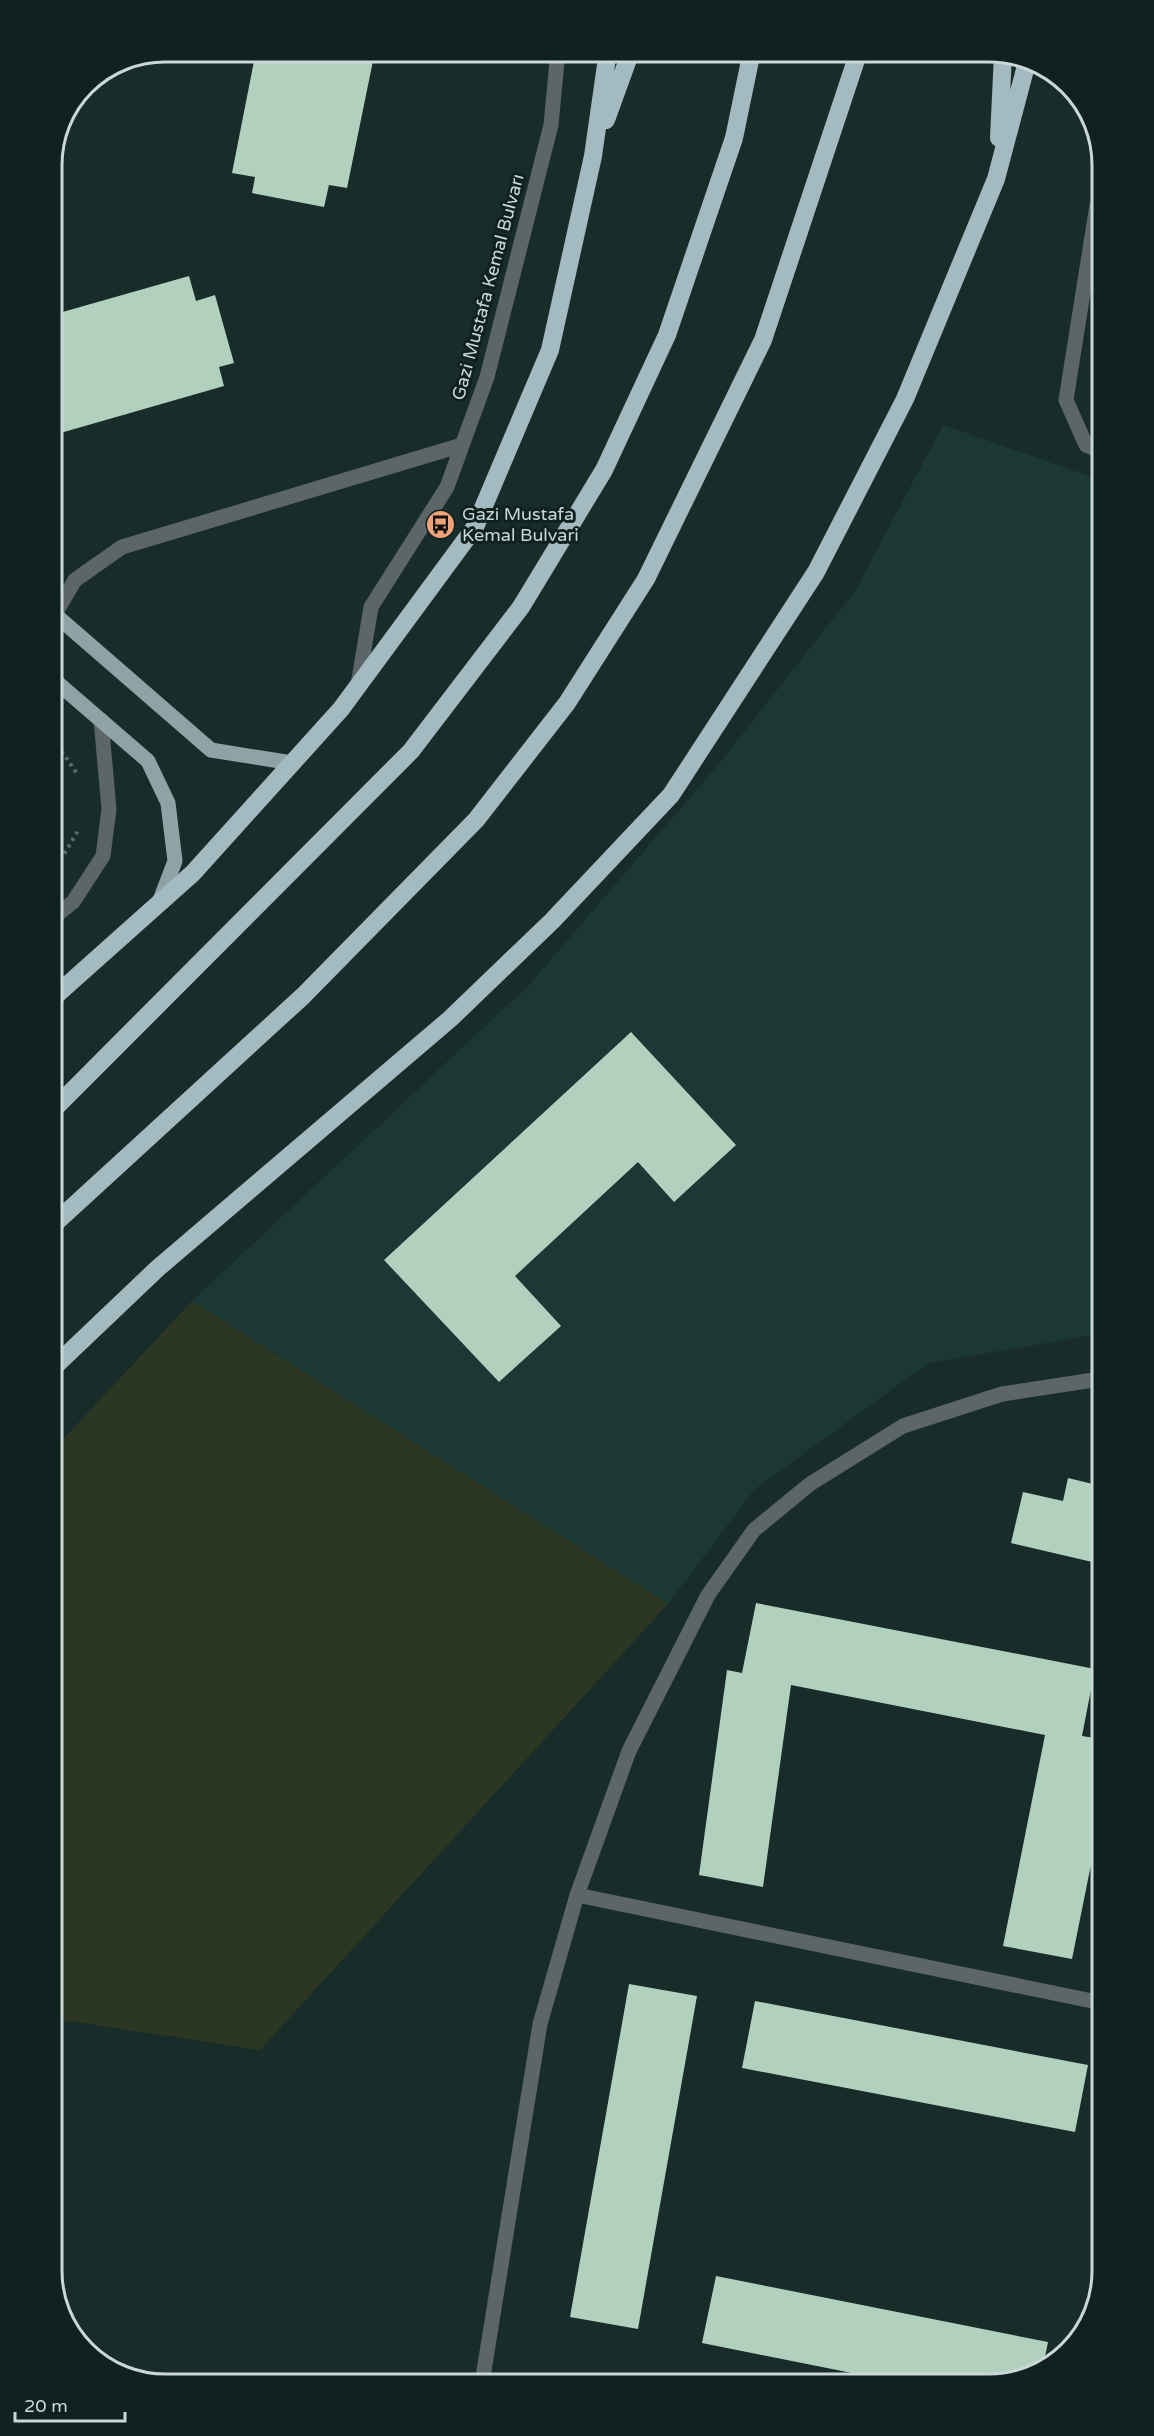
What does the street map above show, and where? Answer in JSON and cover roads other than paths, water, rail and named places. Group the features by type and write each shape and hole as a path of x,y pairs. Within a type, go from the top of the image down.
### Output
{"highway":[{"path":"62,990 194,873 292,764 341,709 475,527 550,350 593,156 606,62"},
{"path":"593,156 627,62"},
{"path":"62,1101 411,751 521,607 604,470 667,334 734,138 750,62"},
{"path":"62,1217 303,996 468,829 567,703 646,579 763,340 855,62"},
{"path":"996,179 1003,63"},
{"path":"62,1359 158,1268 450,1019 552,921 671,795 816,572 905,399 996,179 1025,68"}],"main road":[{"path":"62,620 212,750 292,764"},
{"path":"62,687 148,761 168,803 175,861 159,903"}],"street":[{"name":"Gazi Mustafa Kemal Bulvarı","path":"358,686 371,607 447,487 487,377 551,125 557,62"},
{"path":"1092,236 1066,400 1086,445 1092,448"},
{"path":"62,600 75,580 122,547 462,445"},
{"path":"62,911 73,902 103,856 109,809 101,720"},
{"path":"483,2374 540,2024 577,1895 628,1751 708,1595 754,1530 810,1484 903,1426 1002,1394 1092,1380"},
{"path":"577,1895 1092,2001"}],"place":[{"name":"Gazi Mustafa Kemal Bulvari","path":"441,524"}]}
